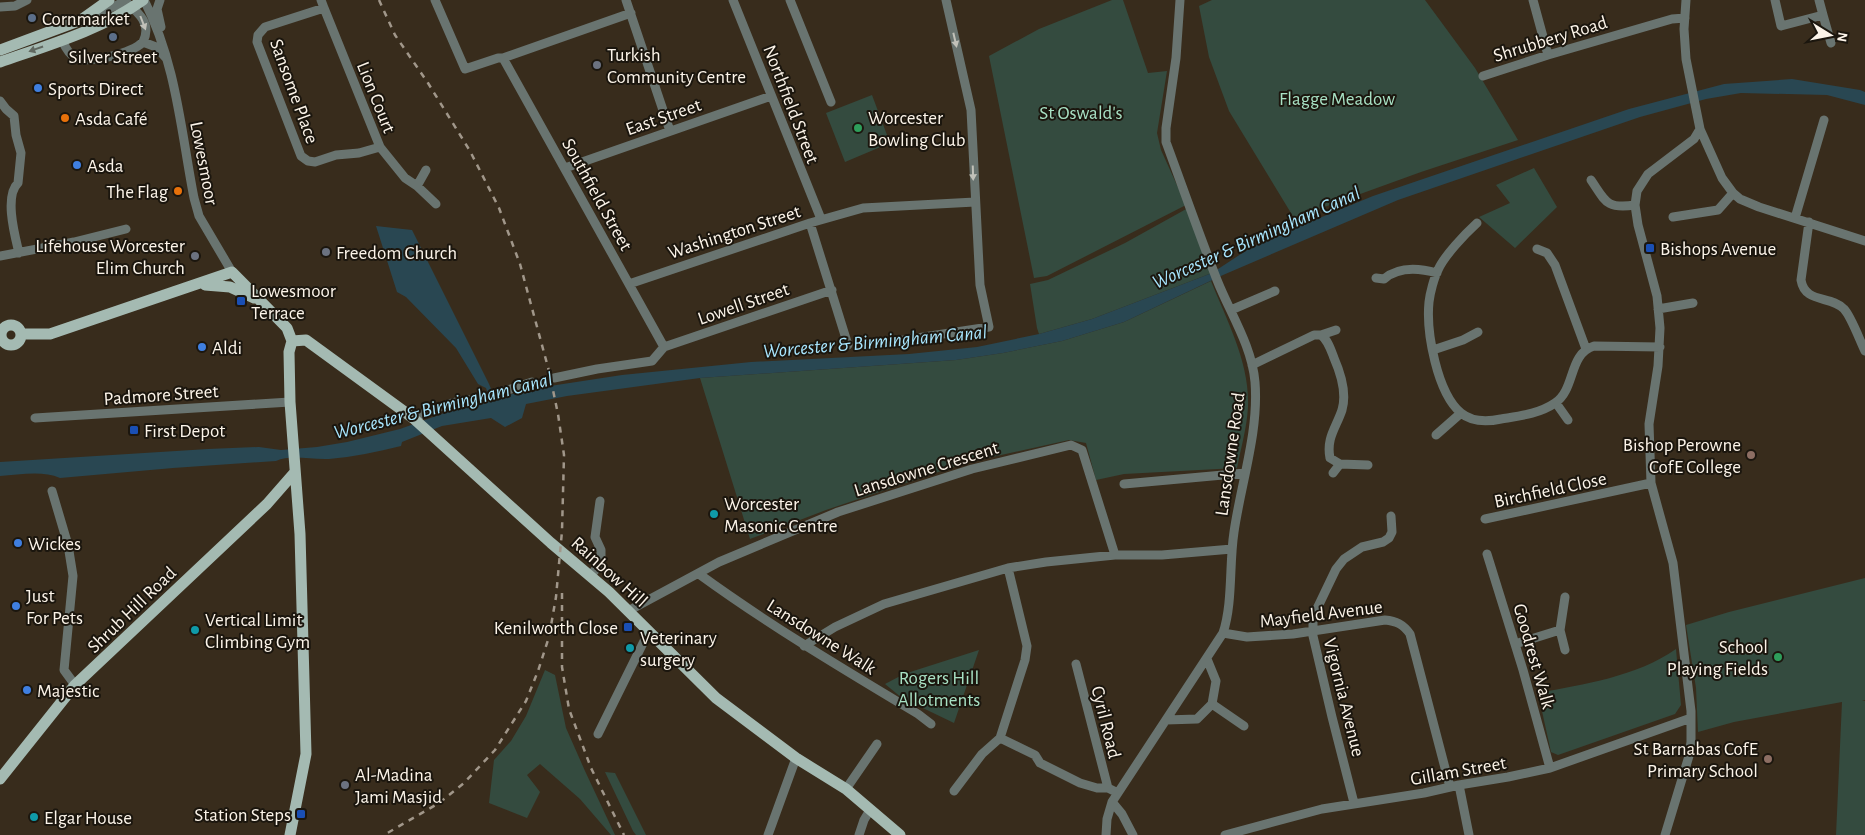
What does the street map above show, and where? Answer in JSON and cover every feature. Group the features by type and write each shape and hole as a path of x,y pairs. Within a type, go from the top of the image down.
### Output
{"main road":[{"path":"0,50 81,20 109,0"},
{"path":"0,62 62,40 116,17 144,0"},
{"path":"1,337 5,343 12,345 20,340 21,334 50,334 232,272 287,328 292,341 289,352 290,402 300,534 306,761 290,835"},
{"path":"198,284 230,288 262,302"},
{"path":"292,341 306,340 415,420"},
{"name":"Rainbow Hill","path":"415,420 551,543 591,575 716,698 796,758 846,789 900,835"},
{"name":"Shrub Hill Road","path":"0,779 76,685 267,504 294,468"}],"street":[{"path":"0,7 15,6 27,0"},
{"name":"Lowesmoor","path":"144,0 170,62 194,198 200,216 232,272"},
{"name":"Lowesmoor","path":"160,0 157,8 166,52"},
{"path":"435,0 465,69 503,58 631,13"},
{"path":"626,0 670,131"},
{"name":"Northfield Street","path":"733,0 821,219"},
{"path":"790,0 831,102"},
{"path":"891,342 989,327 980,285 971,110 946,0"},
{"name":"Lansdowne Road","path":"1106,835 1107,820 1112,802 1223,633 1227,620 1232,549 1253,421 1255,395 1252,365 1231,310 1218,283 1166,142 1166,128 1176,58 1180,0"},
{"path":"1533,0 1548,55"},
{"path":"1686,0 1686,59 1700,129 1722,178 1732,193 1749,203 1865,241"},
{"path":"1775,0 1781,26 1823,15"},
{"path":"1819,0 1830,43"},
{"path":"62,40 72,56 83,60 110,57 136,48 143,42 146,33 146,26 140,15 124,2 81,20"},
{"name":"Lion Court","path":"322,4 380,148 405,178 417,186 436,204"},
{"name":"Sansome Place","path":"322,4 265,28 258,35 256,42 301,156 308,161 315,162 380,148"},
{"name":"Shrubbery Road","path":"1483,76 1672,19 1685,18"},
{"path":"143,42 156,47 170,62"},
{"name":"Southfield Street","path":"503,58 664,347"},
{"name":"East Street","path":"565,168 772,96"},
{"path":"0,101 14,116 16,135 21,153 18,183 14,186 10,214 19,253"},
{"path":"1795,218 1824,120"},
{"path":"1665,835 1689,756 1691,718 1673,563 1651,483 1648,424 1660,346 1658,308 1657,296 1638,225 1635,205 1637,191 1648,174 1694,139 1700,129"},
{"path":"417,186 426,170"},
{"path":"1591,180 1608,204 1615,207 1635,205"},
{"path":"1673,216 1718,210 1732,193"},
{"name":"Washington Street","path":"629,284 821,219 863,208 975,202"},
{"path":"1809,222 1801,280 1802,288 1810,295 1836,304 1844,309 1865,351"},
{"path":"810,223 848,345"},
{"path":"1477,223 1464,235 1438,269 1429,302 1433,350 1443,384 1452,402 1461,413 1470,418 1483,421 1499,420 1538,412 1556,403 1566,389 1579,356 1586,349 1594,346 1660,346"},
{"path":"0,256 74,242 126,229"},
{"path":"1537,249 1547,253 1555,265 1586,349"},
{"path":"1376,278 1384,279 1390,274 1404,270 1421,270 1437,273"},
{"name":"Lowell Street","path":"554,378 597,368 652,361 664,347 832,290"},
{"path":"1231,310 1275,290"},
{"path":"1658,308 1693,303"},
{"path":"1252,365 1314,335 1321,335 1336,330"},
{"path":"1433,350 1463,340 1478,332"},
{"path":"1321,335 1326,338 1337,363 1344,390 1342,410 1328,448 1330,458 1340,464 1368,465"},
{"path":"415,420 441,406 478,400 532,382"},
{"name":"Padmore Street","path":"35,418 290,402"},
{"path":"1556,403 1568,420"},
{"path":"1436,436 1461,413"},
{"name":"Lansdowne Crescent","path":"628,610 719,562 838,512 972,469 1071,445 1082,450 1116,556"},
{"path":"1333,473 1340,464"},
{"path":"1124,484 1245,473"},
{"name":"Birchfield Close","path":"1485,519 1651,483"},
{"path":"52,491 72,564 64,670 76,685"},
{"path":"591,575 601,563 601,550 595,537 600,501"},
{"name":"Vigornia Avenue","path":"1354,803 1312,631 1313,617 1336,569 1344,559 1362,547 1383,542 1389,538 1392,532 1391,516"},
{"path":"804,646 835,626 884,604 1008,568 1046,562 1116,556 1162,555 1232,549"},
{"name":"Goodrest Walk","path":"1487,554 1550,768"},
{"path":"954,791 982,754 1000,738 1025,660 1027,646 1008,568"},
{"name":"Lansdowne Walk","path":"699,574 741,605 804,646 918,714 931,724"},
{"path":"1565,597 1560,630 1565,650"},
{"name":"Mayfield Avenue","path":"1223,633 1247,637 1293,634 1385,620 1394,621 1404,626 1410,634 1454,786"},
{"path":"1515,644 1560,630"},
{"path":"598,734 649,631"},
{"path":"1166,720 1197,719 1212,704 1216,681 1207,659"},
{"name":"Cyril Road","path":"1076,664 1108,788"},
{"path":"1212,704 1244,726"},
{"name":"Gillam Street","path":"1225,835 1322,809 1424,793 1550,768 1691,718"},
{"path":"1000,738 1035,755 1040,763 1080,783 1097,788 1108,788 1118,793"},
{"path":"846,789 877,744"},
{"path":"768,835 796,758"},
{"path":"1454,786 1469,835"},
{"path":"1112,802 1122,814 1133,835"},
{"path":"859,835 870,810"}],"green space":[{"name":"St Oswald's","path":"1112,0 1123,0 1148,73 1167,71 1157,133 1161,150 1186,205 1047,276 1034,278 989,56 1039,29"},
{"name":"Flagge Meadow","path":"1212,0 1425,0 1475,68 1518,140 1421,172 1294,218 1229,111 1209,57 1199,6"},
{"name":"Worcester Bowling Club","path":"872,95 890,143 845,162 826,113"},
{"path":"1534,168 1557,207 1515,248 1479,217 1510,203 1496,185"},
{"path":"1188,208 1212,273 1092,319 1039,334 1030,284 1048,280 1125,243"},
{"path":"1211,281 1236,342 1248,391 1246,422 1237,468 1124,474 1096,480 1086,443 1069,440 965,463 826,510 750,539 700,378 956,360 1003,353 1062,341 1124,322"},
{"name":"School Playing Fields","path":"1865,578 1865,700 1862,701 1865,701 1865,835 1836,835 1842,702 1734,722 1698,732 1696,688 1686,625 1729,612"},
{"path":"1676,649 1681,705 1675,714 1558,755 1551,752 1538,693 1591,683 1627,673 1660,659"},
{"name":"Rogers Hill Allotments","path":"979,650 954,723 902,698 885,684 904,674"},
{"path":"545,670 555,675 566,728 615,835 611,835 580,799 540,764 527,775 540,792 527,818 489,803 494,760 511,741 526,716"},
{"path":"605,772 615,773 646,835 636,835 633,831"}],"water":[{"path":"1792,79 1860,90 1865,92 1865,105 1827,95 1741,93 1706,99 1640,117 1398,200 1223,275 1124,322 1062,341 956,360 700,378 567,396 526,404 522,418 505,427 491,418 442,426 402,442 401,446 338,458 288,458 276,461 60,478 46,474 0,476 0,462 208,449 259,447 281,450 317,447 400,429 447,412 490,400 486,388 478,384 456,348 406,297 397,292 376,226 412,230 495,398 537,388 622,375 751,362 909,354 977,347 1039,334 1092,319 1212,273 1247,250 1278,235 1373,196 1629,109 1724,84"}],"railway":[{"path":"379,0 395,35 428,83 470,151 499,208 520,264 549,371 564,455 562,531 556,597 549,637 526,701 495,750 464,783 439,803 384,835"},
{"path":"562,593 562,667 569,709 591,768 624,835"}],"place":[{"name":"Cornmarket","path":"32,18"},
{"name":"Silver Street","path":"113,37"},
{"name":"Turkish Community Centre","path":"597,65"},
{"name":"Sports Direct","path":"38,88"},
{"name":"Asda Café","path":"65,118"},
{"name":"Worcester Bowling Club","path":"858,128"},
{"name":"Asda","path":"77,165"},
{"name":"The Flag","path":"178,191"},
{"name":"Bishops Avenue","path":"1650,248"},
{"name":"Freedom Church","path":"326,252"},
{"name":"Lifehouse Worcester Elim Church","path":"195,256"},
{"name":"Lowesmoor Terrace","path":"241,301"},
{"name":"Aldi","path":"202,347"},
{"name":"First Depot","path":"134,430"},
{"name":"Bishop Perowne CofE College","path":"1751,455"},
{"name":"Worcester Masonic Centre","path":"714,514"},
{"name":"Wickes","path":"18,543"},
{"name":"Just For Pets","path":"16,606"},
{"name":"Kenilworth Close","path":"628,627"},
{"name":"Vertical Limit Climbing Gym","path":"195,630"},
{"name":"Veterinary surgery","path":"630,648"},
{"name":"School Playing Fields","path":"1778,657"},
{"name":"Majestic","path":"27,690"},
{"name":"St Barnabas CofE Primary School","path":"1768,759"},
{"name":"Al-Madina Jami Masjid","path":"345,785"},
{"name":"Station Steps","path":"301,814"},
{"name":"Elgar House","path":"34,817"}],"water label":[{"name":"Worcester & Birmingham Canal","path":"1256,237"},
{"name":"Worcester & Birmingham Canal","path":"875,341"},
{"name":"Worcester & Birmingham Canal","path":"443,405"}]}
